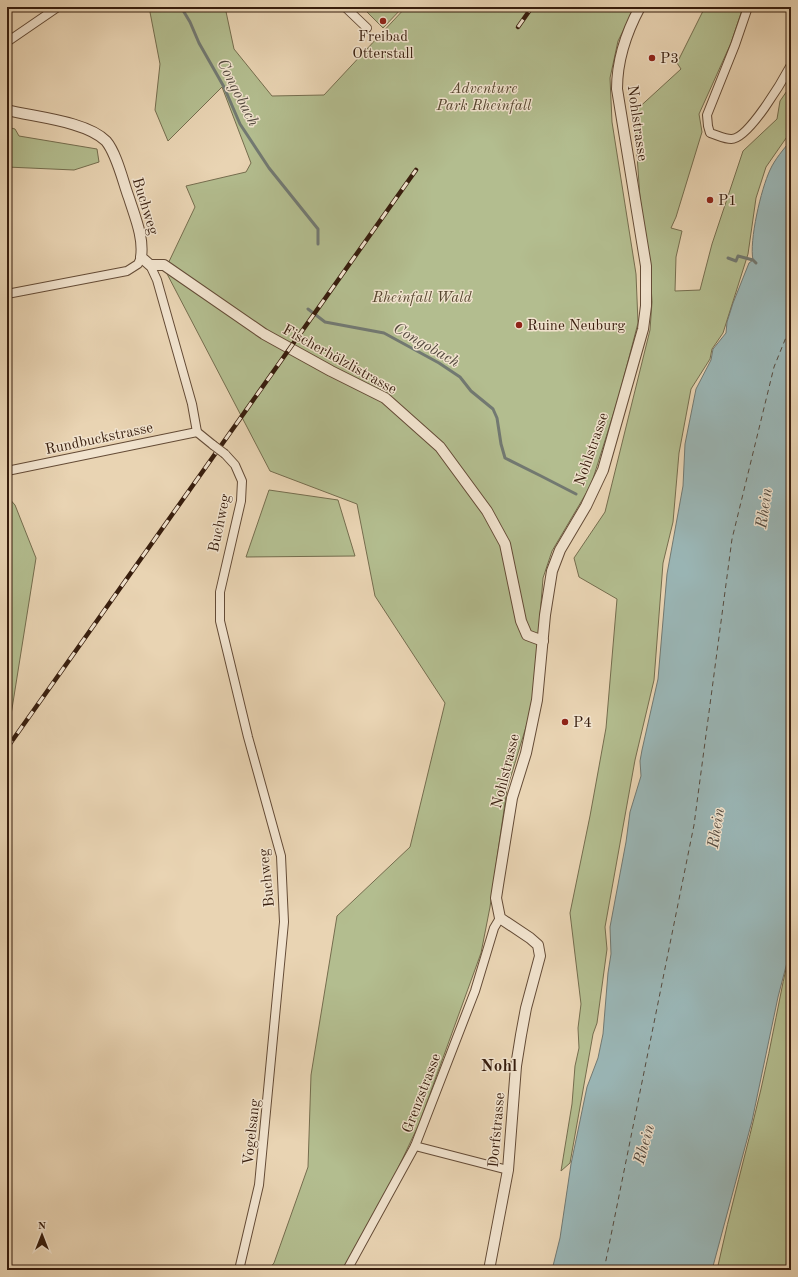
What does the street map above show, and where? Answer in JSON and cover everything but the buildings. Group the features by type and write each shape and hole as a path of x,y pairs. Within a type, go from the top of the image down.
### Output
{"street":[{"path":"7,42 58,7"},
{"path":"345,7 367,28"},
{"name":"Nohlstrasse","path":"500,918 496,898 500,870 512,798 526,752 537,700 547,594 552,572 560,550 586,506 603,470 645,316 647,293 646,266 617,89 617,76 625,39 640,7"},
{"path":"748,7 735,45 707,115 710,133 732,139 738,138 748,129 777,90 791,65"},
{"name":"Buchweg","path":"7,110 79,126 93,132 106,142 114,154 136,220 142,247 141,257 150,265 157,280 192,404 197,432 225,454 235,465 242,481 241,501 220,592 220,621 248,736 282,856 284,922 278,994"},
{"path":"7,294 121,273 138,264 141,257"},
{"name":"Fischerhölzlistrasse","path":"150,265 164,265 264,334 331,371 385,398 440,447 487,510 504,544 521,621 527,635 543,641"},
{"name":"Rundbuckstrasse","path":"7,471 197,432"},
{"name":"Grenzstrasse","path":"347,1270 415,1146 475,991 494,928 500,918"},
{"name":"Dorfstrasse","path":"489,1270 508,1170 516,1066 520,1035 540,956 538,945 500,918"},
{"name":"Vogelsang","path":"239,1270 259,1185 278,994"},
{"path":"415,1146 508,1170"}],"green space":[{"name":"Rheinfall Wald","path":"149,7 225,7 234,49 272,96 324,95 406,7 635,7 618,41 610,78 612,122 636,274 638,323 619,396 591,485 552,551 543,578 533,704 507,789 490,907 481,953 419,1124 391,1183 343,1270 268,1270 274,1263 308,1167 311,1075 337,916 410,847 445,703 375,596 357,504 270,471 165,270 195,207 186,186 246,172 251,163 222,87 168,141 155,110 160,64"},
{"name":"Freibad Otterstall","path":"362,7 403,7 383,28"},
{"path":"705,7 743,7 731,43 699,114 702,132 676,217 671,228 682,231 676,257 675,291 700,290 712,244 743,151 777,119 780,101 791,85 791,131 766,167 756,198 748,254 723,333 712,349 710,359 691,389 679,453 673,522 663,563 654,680 635,760 605,927 607,949 597,1023 593,1034 570,1163 561,1171 572,1104 575,1066 579,1048 578,1028 581,1004 570,913 606,728 617,599 579,577 574,558 605,512 650,330 652,302 650,267 640,198 634,112 681,69 677,63"},
{"path":"7,127 15,129 19,136 97,149 99,162 74,170 7,167"},
{"path":"269,490 338,500 355,556 246,557"},
{"path":"7,496 15,505 36,558 11,715 7,721"},
{"path":"791,946 791,1270 717,1270 761,1089"}],"water":[{"name":"Rhein","path":"791,140 791,947 778,997 752,1121 712,1270 552,1270 560,1238 571,1164 587,1087 598,1058 603,1034 611,954 610,927 630,812 641,776 640,761 642,750 658,679 667,574 683,486 685,444 696,389 711,360 713,349 726,333 727,322 733,303 749,263 753,260 752,251 754,228 770,170 774,162"}],"waterway":[{"name":"Congobach","path":"181,7 224,87 240,124 269,168 318,229 318,244"},
{"path":"728,258 736,261 738,256 753,260 756,263"},
{"name":"Congobach","path":"308,309 325,322 384,333 439,363 460,377 471,391 493,409 497,418 505,458 576,494"}],"ferry route":[{"path":"604,1270 694,825 732,539 774,367 791,325"}],"railway":[{"path":"518,27 532,7"},
{"path":"7,748 416,170"}],"place":[{"name":"Freibad Otterstall","path":"383,21"},
{"name":"P3","path":"652,58"},
{"name":"P1","path":"710,200"},
{"name":"Ruine Neuburg","path":"519,325"},
{"name":"P4","path":"565,722"}],"district":[{"name":"Nohl","path":"499,1065"}],"park label":[{"name":"Adventure Park Rheinfall","path":"484,96"}]}
